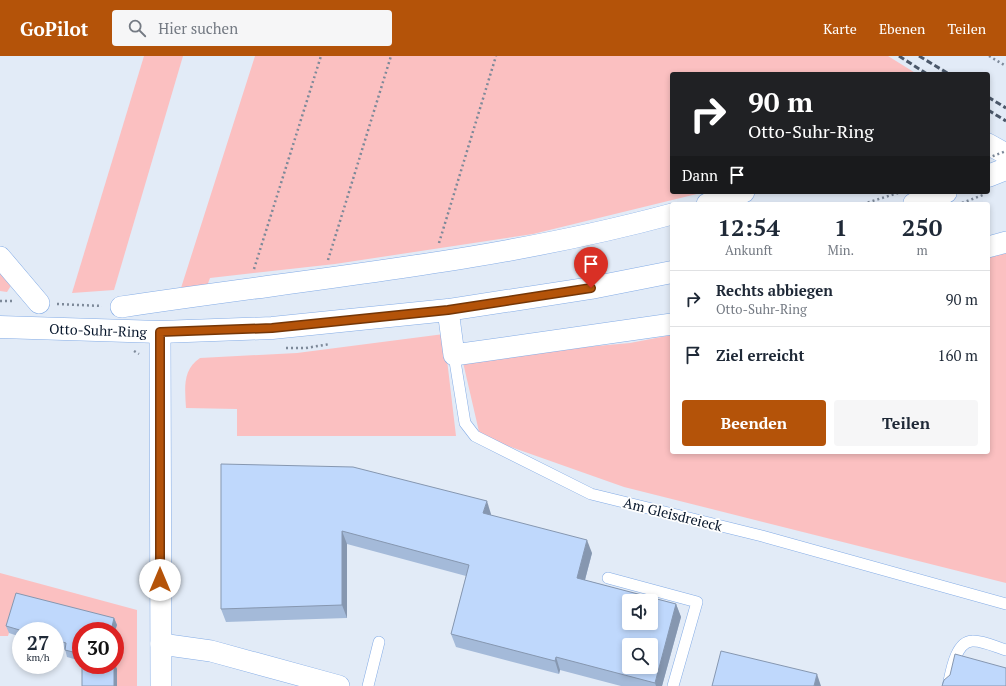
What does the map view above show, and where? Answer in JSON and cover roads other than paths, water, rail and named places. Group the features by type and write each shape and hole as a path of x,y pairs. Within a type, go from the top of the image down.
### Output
{"street":[{"path":"990,145 1006,154"},
{"path":"990,184 1006,170"},
{"path":"713,202 738,194"},
{"path":"919,202 941,194"},
{"path":"121,307 248,288 321,280 432,263 597,233 670,215"},
{"path":"990,246 1006,242"},
{"path":"0,257 39,303"},
{"name":"Otto-Suhr-Ring","path":"0,327 160,332 272,328 448,310 591,288 670,272"},
{"name":"Am Gleisdreieck","path":"448,310 454,355"},
{"path":"454,355 670,324"},
{"path":"160,332 161,686"},
{"path":"161,644 211,651 339,686"}],"lane":[{"name":"Am Gleisdreieck","path":"454,355 465,423 475,436 591,494 762,536 1006,604"},
{"path":"608,578 697,602 673,686"},
{"path":"948,686 959,650 965,643 973,640 1006,650"},
{"path":"368,686 379,642"}],"railway":[{"path":"899,56 924,72"},
{"path":"919,56 946,72"},
{"path":"990,98 1006,108"},
{"path":"990,111 1006,121"}]}
